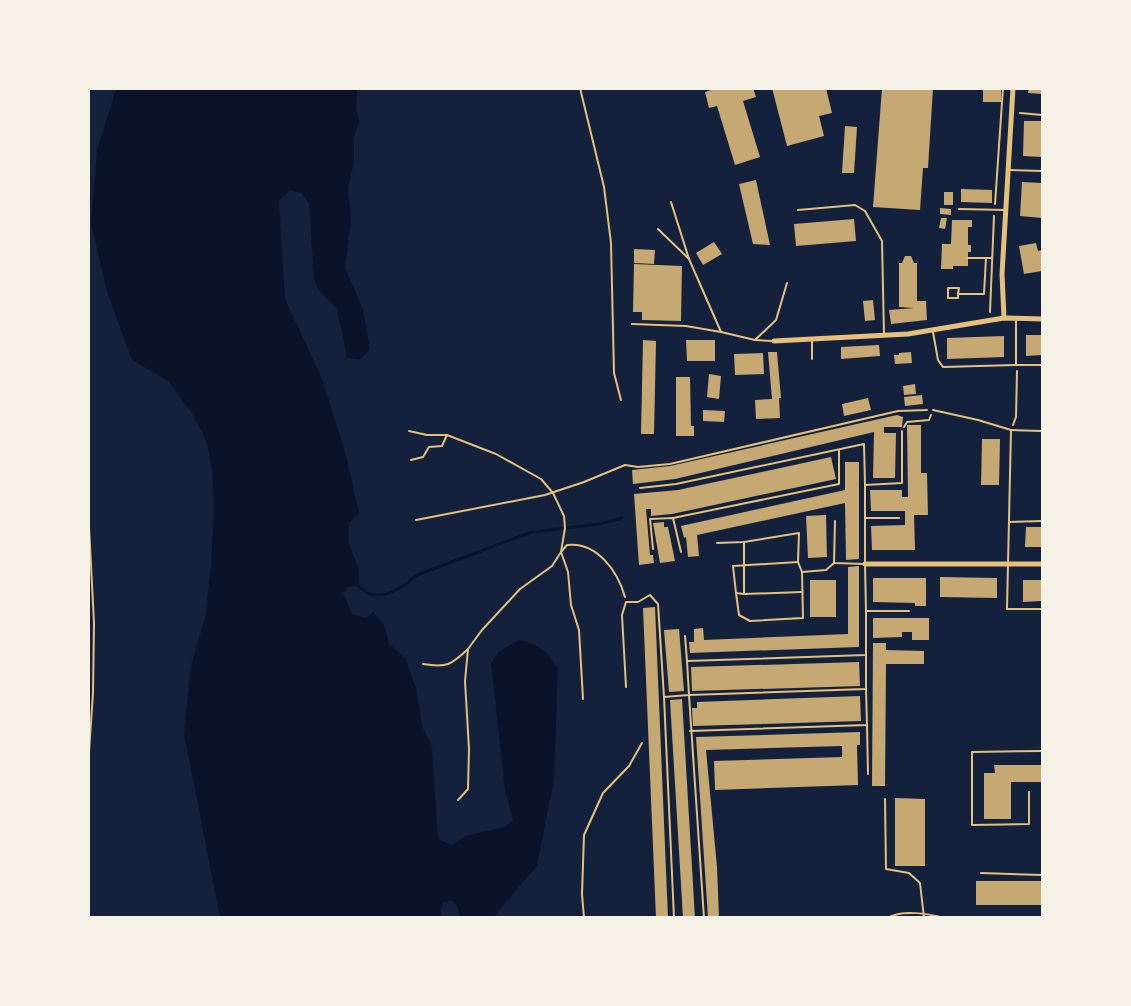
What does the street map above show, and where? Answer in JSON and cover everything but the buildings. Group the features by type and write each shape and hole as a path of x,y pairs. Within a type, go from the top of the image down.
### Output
{"street":[{"path":"1004,318 1002,283 1013,88"},
{"path":"774,341 884,335 933,330 1004,318 1042,319"},
{"path":"865,564 1042,564"}],"lane":[{"path":"1008,170 1042,171"},
{"path":"671,202 689,259 721,332"},
{"path":"798,210 855,206 865,211 882,241 884,335"},
{"path":"960,209 1005,210"},
{"path":"658,229 689,259"},
{"path":"755,340 776,320 788,283"},
{"path":"1016,318 1016,365"},
{"path":"632,324 686,326 755,340 774,341"},
{"path":"933,330 938,360 943,368 1042,365"},
{"path":"812,339 812,359"},
{"path":"933,410 1011,430 1042,431"},
{"path":"1011,430 1007,609 1042,609"},
{"path":"865,485 902,483 902,431"},
{"path":"640,488 676,484 864,444 868,774"},
{"path":"653,549 650,519 673,518 839,484 839,450"},
{"path":"673,518 681,552"},
{"path":"865,518 899,518"},
{"path":"834,563 835,521"},
{"path":"1009,522 1042,521"},
{"path":"717,543 744,542 799,533 798,562 802,572 803,618 750,621 739,615 733,566 798,562"},
{"path":"744,542 744,594"},
{"path":"802,572 826,570 834,563 865,564"},
{"path":"736,594 802,592"},
{"path":"626,687 622,615 627,603 638,602 650,595 658,604 674,918"},
{"path":"866,611 909,611"},
{"path":"685,636 704,918"},
{"path":"687,661 866,655"},
{"path":"664,696 866,689"},
{"path":"690,731 867,725"},
{"path":"1029,792 1029,824 972,825 972,752 1042,751"},
{"path":"885,799 886,869 909,873 920,883 923,916"},
{"path":"981,873 1042,875"},
{"path":"887,918 894,914 946,918"}],"path":[{"path":"580,88 604,187 611,243 614,373 621,400"},
{"path":"1011,113 1042,115"},
{"path":"968,258 992,258"},
{"path":"958,294 984,294 986,258"},
{"path":"948,288 958,288 958,294 958,298 948,298 948,288"},
{"path":"1011,430 1016,417 1018,376 1016,365"},
{"path":"416,520 553,493 624,465 670,464 897,411 933,410"},
{"path":"902,431 907,423 929,420"},
{"path":"409,431 427,435 447,435 496,454 541,478 553,493 564,516 566,528 561,552 568,572 571,605 579,630 583,699"},
{"path":"411,460 423,457 429,447 442,446 447,435"},
{"path":"88,508 94,623 93,693 88,767"},
{"path":"423,664 441,667 454,663 512,597 552,566 567,545 586,547 600,555 622,586 627,603"},
{"path":"458,800 468,789 469,750 465,681 468,649"},
{"path":"584,918 582,894 584,835 603,793 629,766 642,743"}],"water":[{"path":"116,89 357,89 356,108 359,122 354,137 354,163 348,186 351,220 345,268 363,309 370,350 360,359 347,358 337,309 321,293 314,280 309,203 301,193 290,190 279,201 285,299 323,381 346,455 359,513 349,523 349,544 359,570 358,586 348,587 343,593 352,614 366,618 373,612 384,625 389,644 405,658 417,691 422,726 432,746 438,839 452,845 465,836 505,827 513,820 505,790 491,663 498,652 519,640 533,644 546,652 558,668 554,779 537,866 495,917 460,917 457,905 452,901 443,902 440,917 220,917 184,734 191,665 205,618 211,565 214,508 212,473 207,442 191,412 168,381 132,360 107,292 91,223 97,150"}],"waterway":[{"path":"358,586 367,593 383,595 402,587 417,575 532,532 600,524 622,518"}]}
